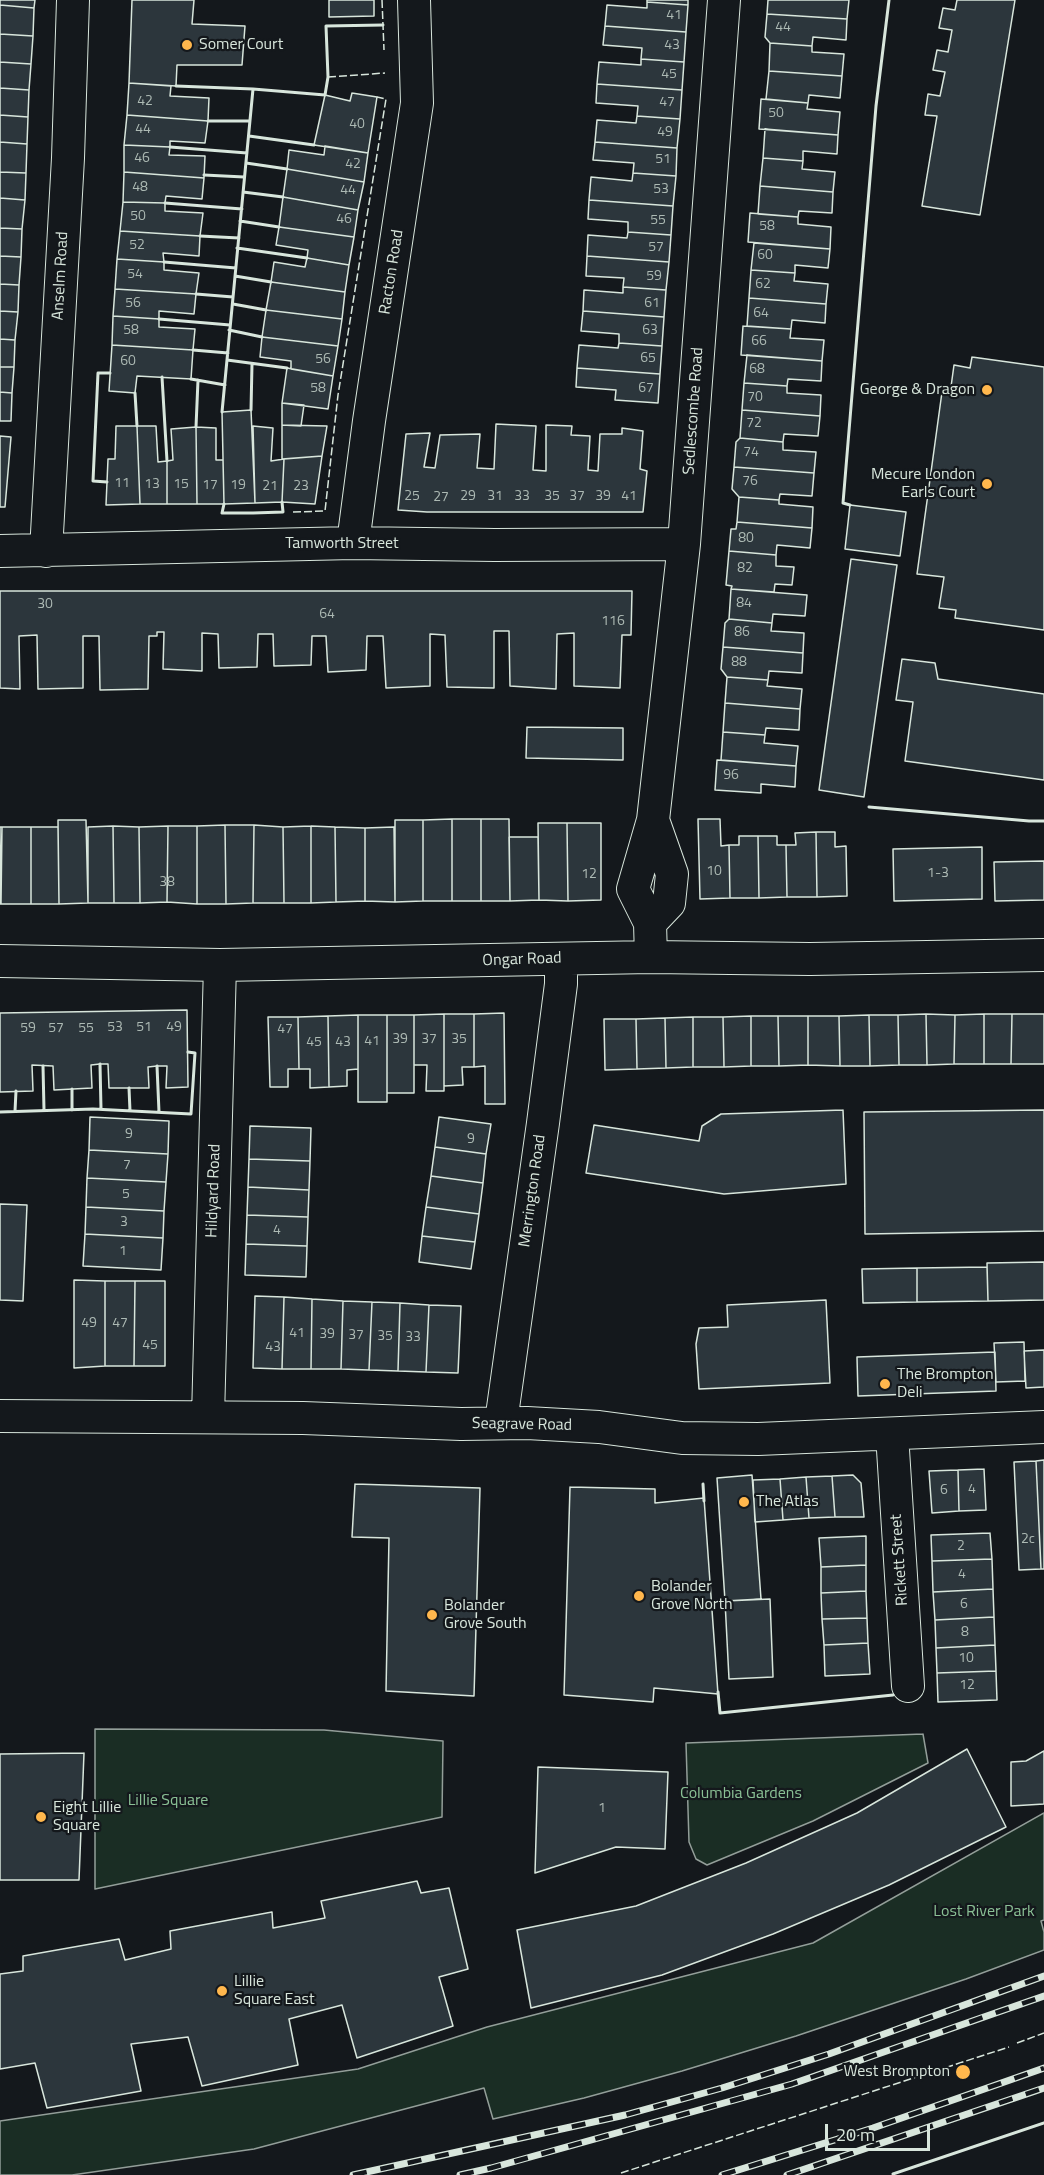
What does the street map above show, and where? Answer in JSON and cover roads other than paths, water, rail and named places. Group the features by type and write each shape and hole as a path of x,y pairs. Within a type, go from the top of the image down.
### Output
{"street":[{"name":"Anselm Road","path":"46,551 68,158 73,0"},
{"name":"Racton Road","path":"353,543 417,103 414,0"},
{"name":"Sedlescombe Road","path":"651,957 650,923 669,903 672,874 653,820 684,544 724,0"},
{"name":"Tamworth Street","path":"0,551 353,543 684,544"},
{"name":"Ongar Road","path":"0,961 220,965 561,958 810,959 1044,955"},
{"name":"Merrington Road","path":"501,1422 549,1077 561,984 561,958"},
{"name":"Hildyard Road","path":"208,1417 220,965"},
{"name":"Seagrave Road","path":"0,1416 303,1418 461,1424 501,1422 599,1427 682,1438 892,1434 1044,1427"},
{"name":"Rickett Street","path":"892,1434 908,1686"}],"railway":[{"path":"353,2175 625,2115 722,2088 829,2054 1044,1976"},
{"path":"460,2175 792,2084 1044,1996"},
{"path":"722,2175 873,2128 1044,2068"},
{"path":"787,2175 1044,2088"}],"place":[{"name":"Somer Court","path":"187,45"},
{"name":"George & Dragon","path":"987,390"},
{"name":"Mecure London Earls Court","path":"987,484"},
{"name":"The Brompton Deli","path":"885,1384"},
{"name":"The Atlas","path":"744,1502"},
{"name":"Bolander Grove North","path":"639,1596"},
{"name":"Bolander Grove South","path":"432,1615"},
{"name":"Eight Lillie Square","path":"41,1817"},
{"name":"Lillie Square East","path":"222,1991"},
{"name":"West Brompton","path":"963,2072"}],"park label":[{"name":"Columbia Gardens","path":"741,1794"},
{"name":"Lillie Square","path":"168,1801"},
{"name":"Lost River Park","path":"984,1912"}]}
